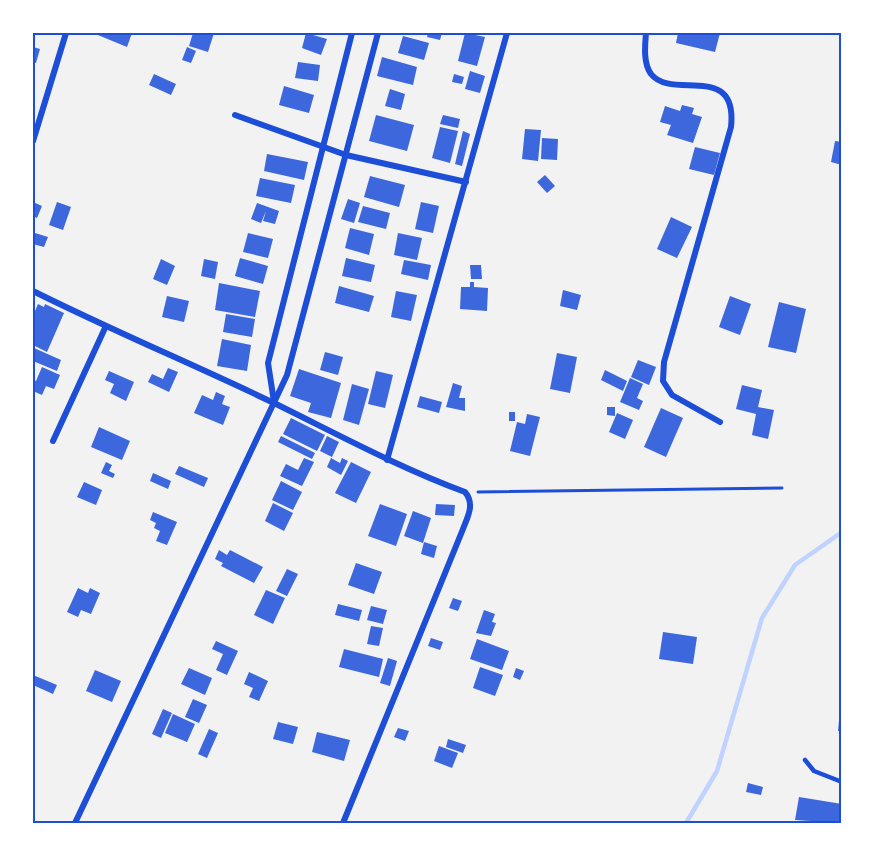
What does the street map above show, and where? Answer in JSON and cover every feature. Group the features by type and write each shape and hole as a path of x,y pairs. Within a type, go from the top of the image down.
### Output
{"street":[{"path":"33,141 66,33"},
{"path":"274,403 268,363 321,147 352,33"},
{"path":"75,823 288,371 378,33"},
{"path":"387,460 507,33"},
{"path":"646,33 646,61 652,75 662,81 714,89 728,98 733,110 731,127 664,362 663,381 672,395 720,422"},
{"path":"235,115 346,155 466,182"},
{"path":"33,291 105,328 274,403 387,460 465,492 471,501 463,529 343,823"},
{"path":"54,441 105,328"}],"lane":[{"path":"804,760 814,771 842,782"}],"path":[{"path":"465,492 782,488"}],"building":[{"path":"93,33 132,33 127,47"},
{"path":"193,33 214,33 208,52 189,46"},
{"path":"306,33 327,39 321,55 302,48"},
{"path":"428,33 442,33 440,40 427,37"},
{"path":"465,33 485,37 477,66 458,61"},
{"path":"678,33 720,33 715,52 676,43"},
{"path":"403,36 429,43 424,60 398,53"},
{"path":"33,47 40,49 36,63 33,62"},
{"path":"187,47 196,51 191,63 182,60"},
{"path":"382,57 417,67 413,85 377,76"},
{"path":"298,62 320,65 318,81 295,78"},
{"path":"470,71 485,76 480,93 465,89"},
{"path":"154,74 176,84 171,95 149,85"},
{"path":"454,74 464,77 462,84 452,82"},
{"path":"284,86 314,95 309,113 279,105"},
{"path":"390,89 405,94 401,110 385,106"},
{"path":"682,105 694,108 692,114 702,117 693,143 667,135 671,125 660,122 665,106 680,111"},
{"path":"376,115 414,125 407,151 369,141"},
{"path":"443,115 460,119 458,128 440,124"},
{"path":"440,127 458,131 450,163 432,158"},
{"path":"525,129 541,130 538,161 522,159"},
{"path":"463,131 470,134 462,166 455,164"},
{"path":"542,138 558,139 557,160 541,159"},
{"path":"835,141 842,142 842,165 831,162"},
{"path":"695,147 720,153 714,175 689,169"},
{"path":"267,154 308,162 304,180 264,171"},
{"path":"545,175 555,186 547,193 537,182"},
{"path":"370,176 405,185 399,207 364,197"},
{"path":"260,178 295,185 291,203 256,196"},
{"path":"348,199 360,203 354,223 341,219"},
{"path":"33,202 42,206 37,218 33,216"},
{"path":"57,202 71,207 63,230 49,225"},
{"path":"421,202 439,206 433,233 415,229"},
{"path":"257,203 279,211 275,224 263,221 266,211 261,223 251,219"},
{"path":"363,206 390,213 386,229 358,222"},
{"path":"671,217 692,227 677,258 657,249"},
{"path":"350,228 374,234 369,255 345,248"},
{"path":"35,233 48,237 44,247 33,244"},
{"path":"248,233 273,239 268,258 243,252"},
{"path":"398,233 422,238 417,260 394,255"},
{"path":"240,258 268,266 263,284 235,276"},
{"path":"346,258 375,265 371,282 342,276"},
{"path":"161,259 175,266 167,285 153,279"},
{"path":"204,259 218,262 215,279 201,276"},
{"path":"404,260 431,265 428,280 401,274"},
{"path":"470,265 481,265 482,279 471,279"},
{"path":"470,282 474,282 474,287 488,288 487,311 460,309 461,287 470,287"},
{"path":"219,283 260,291 255,317 215,310"},
{"path":"339,286 374,296 369,312 335,303"},
{"path":"563,290 581,295 577,310 560,306"},
{"path":"396,291 417,295 411,321 391,317"},
{"path":"167,296 189,301 184,322 162,317"},
{"path":"730,296 751,304 740,335 719,327"},
{"path":"779,302 806,309 796,353 768,347"},
{"path":"38,304 44,307 45,304 64,313 47,352 33,345 35,328 33,316"},
{"path":"226,314 255,319 252,337 223,332"},
{"path":"222,339 251,345 247,371 217,366"},
{"path":"34,348 61,360 57,371 33,361"},
{"path":"325,352 343,357 338,375 320,370"},
{"path":"557,353 577,357 570,393 550,389"},
{"path":"638,360 656,367 649,385 631,377"},
{"path":"42,367 60,375 54,389 46,386 42,395 33,391 33,380 36,381"},
{"path":"168,368 178,372 169,392 148,382 152,374 163,379"},
{"path":"299,369 341,383 331,418 308,412 311,403 290,396"},
{"path":"605,370 627,381 623,391 601,380"},
{"path":"109,371 134,382 126,401 110,393 114,384 105,380"},
{"path":"376,371 393,375 385,408 368,404"},
{"path":"630,378 643,384 637,398 643,401 639,410 620,402"},
{"path":"453,383 462,386 459,398 465,398 465,411 446,407"},
{"path":"352,384 369,389 359,425 343,420"},
{"path":"742,385 762,390 758,407 774,410 768,439 752,435 756,414 736,409"},
{"path":"216,392 225,396 222,404 230,407 223,425 194,413 202,395 213,400"},
{"path":"420,396 442,402 439,413 417,407"},
{"path":"607,407 615,407 615,416 607,415"},
{"path":"661,408 683,418 666,457 644,447"},
{"path":"509,412 515,412 515,421 509,421"},
{"path":"617,413 633,420 625,439 609,432"},
{"path":"527,414 540,417 530,456 510,451 517,422 525,424"},
{"path":"291,418 325,435 317,451 283,434"},
{"path":"99,427 130,441 122,460 91,447"},
{"path":"281,436 315,453 312,459 278,442"},
{"path":"327,436 339,442 332,457 320,451"},
{"path":"304,458 314,462 302,486 280,476 286,464 298,470"},
{"path":"331,458 340,463 342,458 348,461 341,475 327,467"},
{"path":"106,462 112,465 109,471 115,474 113,478 101,473"},
{"path":"351,462 371,472 356,503 335,493"},
{"path":"179,466 208,478 204,487 175,474"},
{"path":"153,473 171,481 168,489 150,481"},
{"path":"281,481 302,492 293,510 272,500"},
{"path":"84,482 102,490 96,505 77,497"},
{"path":"273,503 293,513 284,531 265,521"},
{"path":"380,504 407,514 396,546 368,536"},
{"path":"436,504 455,505 454,516 435,515"},
{"path":"413,511 431,518 423,543 404,536"},
{"path":"153,512 177,522 167,545 156,541 160,531 154,528 156,523 150,520"},
{"path":"424,542 437,546 434,558 421,554"},
{"path":"219,550 227,555 230,550 263,567 254,583 221,566 223,563 215,559"},
{"path":"356,563 382,572 374,594 348,585"},
{"path":"287,569 298,574 287,596 276,591"},
{"path":"78,588 88,593 90,588 100,593 91,614 81,610 78,617 67,612"},
{"path":"266,590 285,598 273,624 254,615"},
{"path":"453,598 462,601 458,611 449,608"},
{"path":"338,604 362,610 359,621 335,615"},
{"path":"371,606 387,610 383,624 367,620"},
{"path":"484,610 495,614 492,622 496,623 491,636 476,633"},
{"path":"371,626 383,628 379,646 367,644"},
{"path":"663,632 697,637 693,664 659,659"},
{"path":"431,638 443,642 440,650 428,646"},
{"path":"477,639 509,651 502,670 470,659"},
{"path":"216,641 238,651 227,675 216,670 223,654 212,649"},
{"path":"344,649 383,659 379,677 339,667"},
{"path":"388,658 397,661 390,686 380,683"},
{"path":"480,667 503,675 495,696 473,688"},
{"path":"189,668 212,678 205,695 181,684"},
{"path":"516,668 524,671 520,680 513,677"},
{"path":"95,670 121,681 112,702 86,691"},
{"path":"249,672 268,681 259,701 249,697 253,688 244,684"},
{"path":"33,675 57,685 53,694 33,685"},
{"path":"193,699 207,705 199,723 185,717"},
{"path":"163,709 172,713 161,738 152,734"},
{"path":"840,710 842,710 842,731 838,731"},
{"path":"173,714 195,724 187,742 165,733"},
{"path":"278,722 298,727 293,744 273,739"},
{"path":"398,728 409,731 405,741 394,737"},
{"path":"209,729 218,733 207,758 198,754"},
{"path":"317,732 350,740 344,761 312,752"},
{"path":"448,739 466,745 463,753 446,747"},
{"path":"439,746 458,753 452,768 434,761"},
{"path":"748,783 763,787 761,795 746,792"},
{"path":"799,797 842,804 842,823 795,820"}],"waterway":[{"path":"686,823 717,771 762,618 795,565 842,532"}]}
